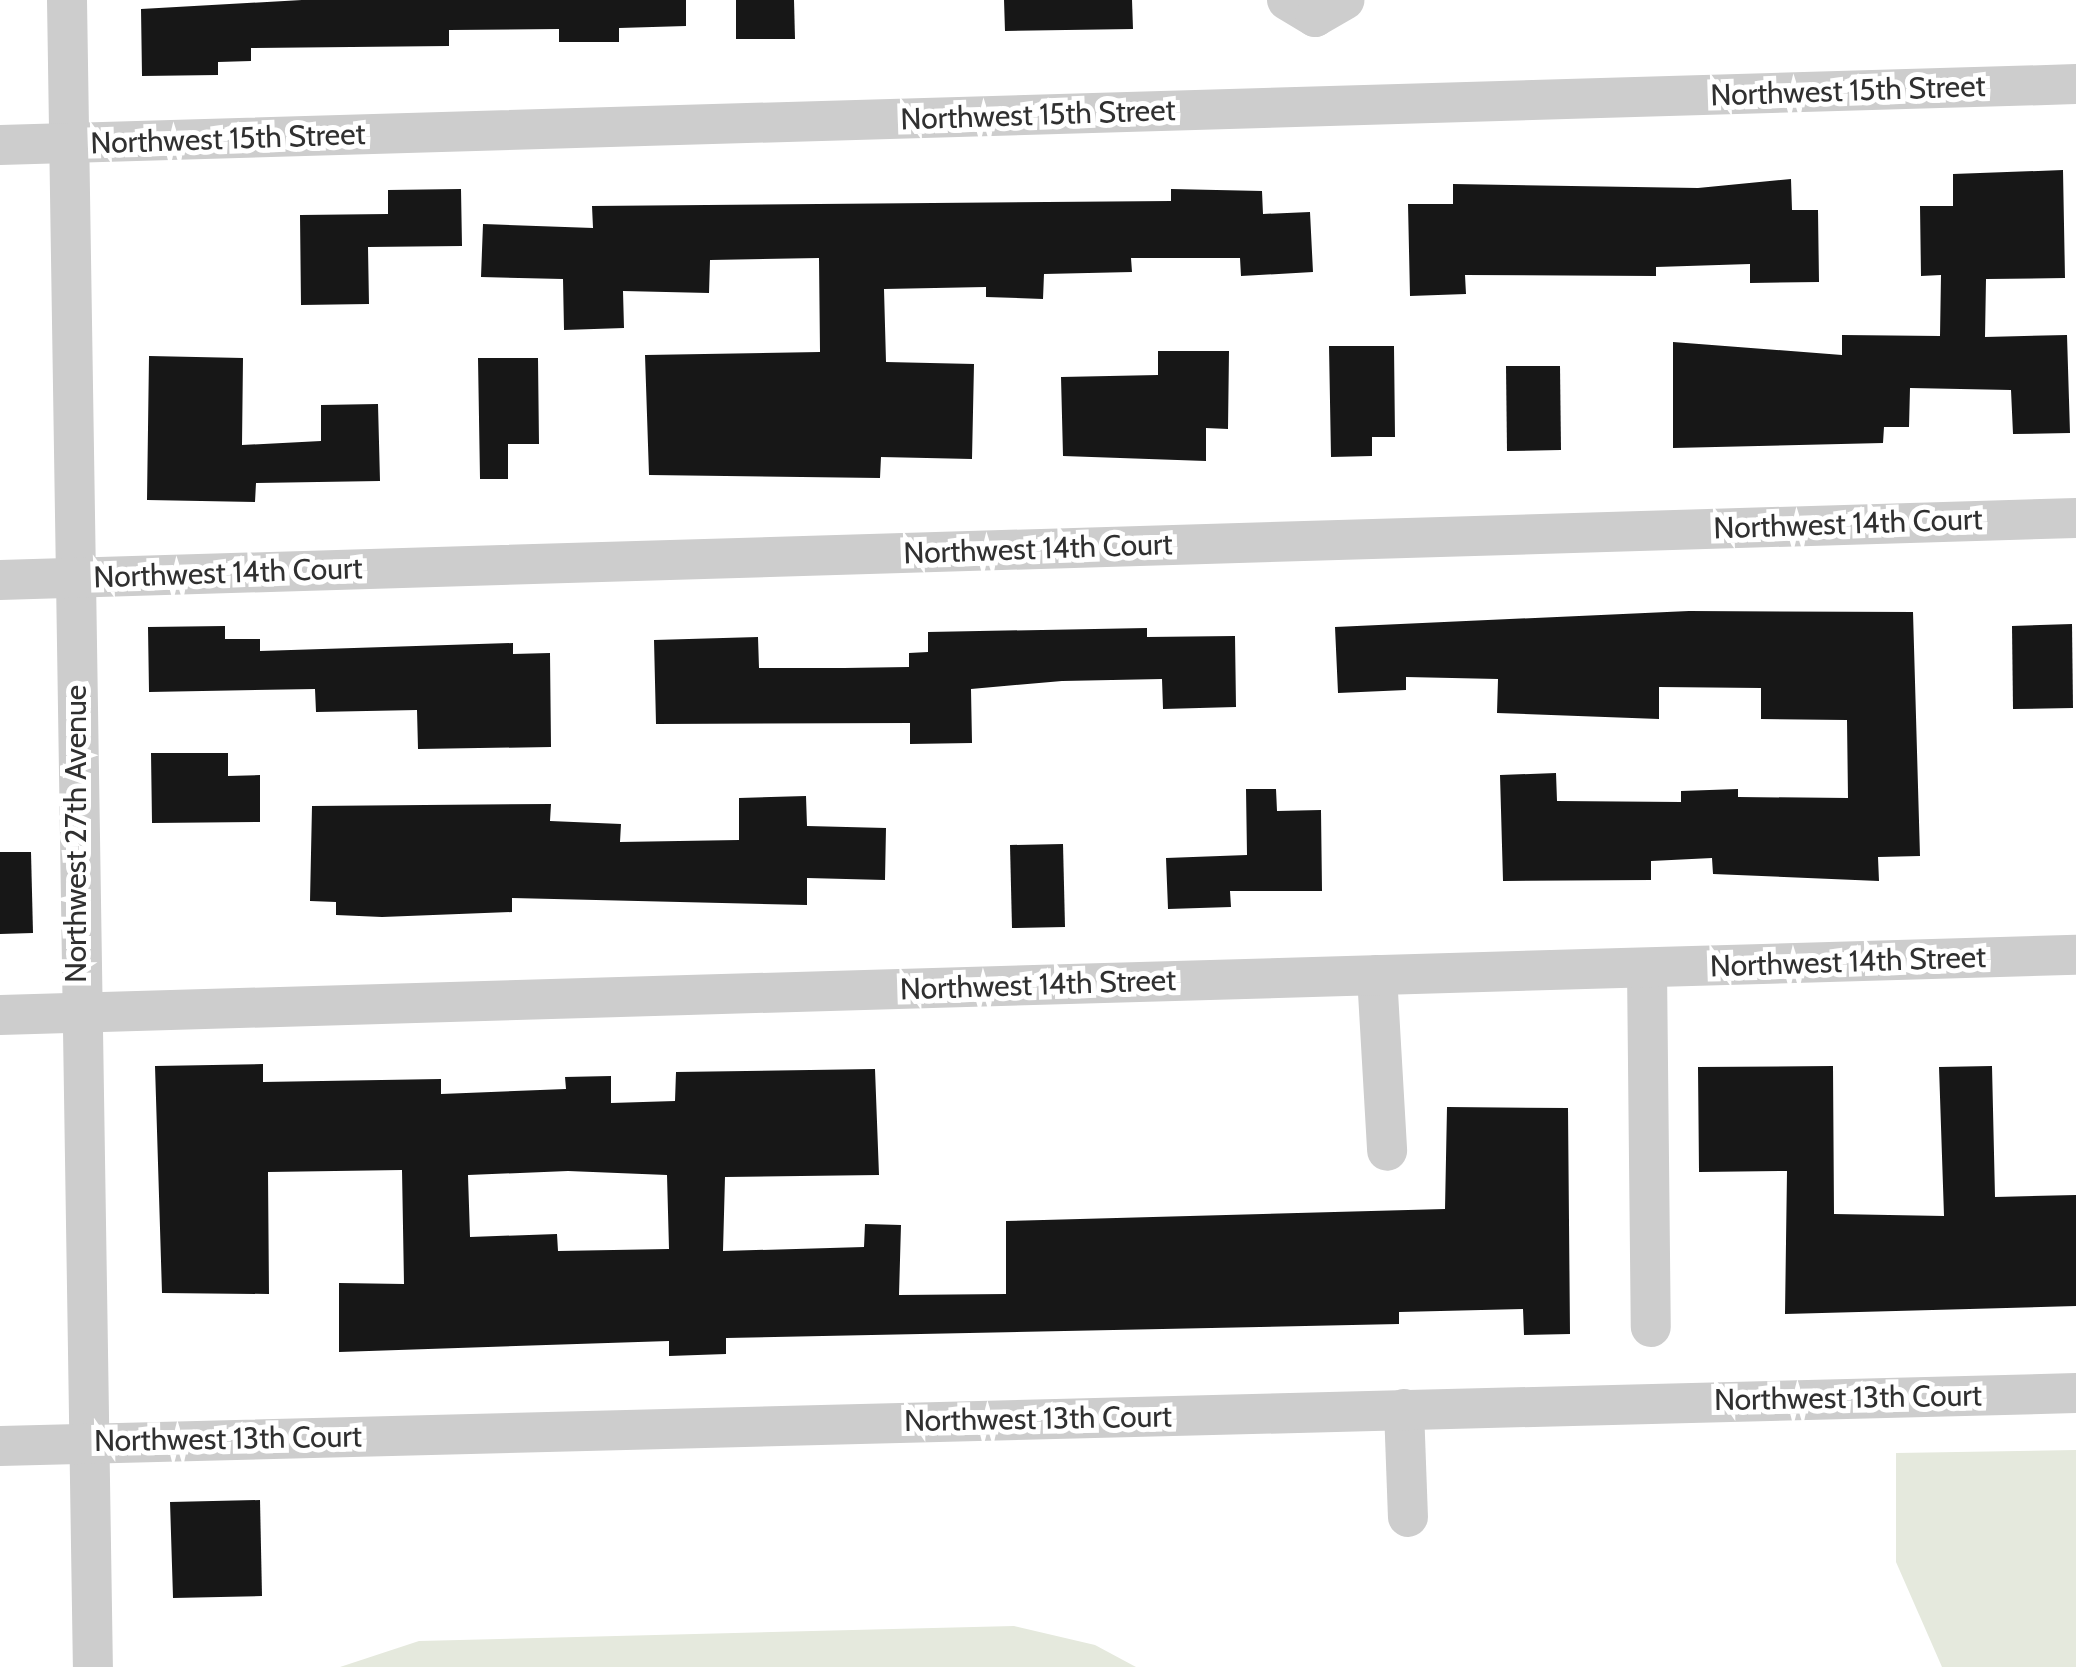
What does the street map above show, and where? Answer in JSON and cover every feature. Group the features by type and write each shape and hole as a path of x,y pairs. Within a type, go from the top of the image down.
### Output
{"street":[{"name":"Northwest 27th Avenue","path":"67,0 76,577 76,1013 91,1443 94,1667"},
{"path":"1287,0 1316,18 1345,0"},
{"name":"Northwest 15th Street","path":"0,145 2076,84"},
{"name":"Northwest 14th Court","path":"0,580 2076,518"},
{"name":"Northwest 14th Street","path":"0,1015 2076,955"},
{"path":"1647,968 1652,1327"},
{"path":"1377,975 1387,1151"},
{"name":"Northwest 13th Court","path":"0,1446 2076,1393"},
{"path":"1404,1409 1408,1517"}],"shaded area":[{"path":"2076,1450 2076,1667 1942,1667 1896,1562 1896,1453"},
{"path":"1014,1626 1095,1645 1136,1667 340,1667 419,1641"}],"building":[{"path":"302,0 686,0 686,26 619,28 619,42 559,42 559,29 449,30 449,46 251,48 251,61 218,62 218,75 142,76 141,9"},
{"path":"736,0 794,0 795,39 736,39"},
{"path":"1004,0 1132,0 1133,29 1005,31"},
{"path":"2063,170 2065,278 1986,279 1985,337 2067,335 2070,433 2013,434 2011,390 1910,388 1909,427 1884,427 1883,443 1673,448 1673,342 1842,355 1842,335 1940,336 1941,275 1921,276 1920,206 1953,206 1953,174"},
{"path":"1791,179 1792,210 1818,210 1819,282 1750,283 1750,264 1656,267 1656,276 1465,275 1466,294 1410,296 1408,204 1453,204 1453,184 1698,188"},
{"path":"461,189 462,246 368,247 369,304 301,305 300,215 388,214 388,190"},
{"path":"1171,189 1262,191 1263,214 1310,212 1313,272 1241,276 1240,258 1131,258 1132,272 1044,274 1043,299 986,297 986,287 884,289 886,362 974,364 972,459 881,457 880,478 649,475 645,355 820,352 819,258 710,260 709,293 623,291 624,328 564,330 563,279 481,277 483,224 593,228 592,206 1171,201"},
{"path":"1329,346 1394,346 1395,437 1372,437 1372,456 1331,457"},
{"path":"1158,351 1229,351 1228,429 1206,428 1206,461 1063,456 1061,377 1158,375"},
{"path":"149,356 243,358 242,445 321,441 321,405 378,404 380,481 256,483 255,502 147,500"},
{"path":"478,358 538,358 539,444 508,444 508,479 480,479"},
{"path":"1506,366 1560,366 1561,450 1507,451"},
{"path":"1689,611 1913,612 1920,856 1878,857 1879,881 1713,874 1712,858 1651,861 1651,880 1503,881 1500,775 1556,773 1557,801 1681,802 1681,791 1738,789 1738,797 1848,798 1847,720 1761,719 1761,688 1659,687 1659,719 1497,713 1498,679 1406,677 1406,690 1338,693 1335,627"},
{"path":"2072,624 2073,708 2013,709 2012,626"},
{"path":"225,626 225,639 260,639 260,651 513,643 513,654 550,653 551,747 418,749 417,710 316,712 315,689 149,692 148,627"},
{"path":"1147,628 1147,637 1235,636 1236,707 1163,709 1162,679 1062,681 971,689 972,743 910,744 910,723 656,724 654,640 758,637 759,668 909,667 909,653 928,652 928,632"},
{"path":"151,753 228,753 228,776 260,775 260,822 152,823"},
{"path":"1246,789 1276,789 1277,811 1321,810 1322,891 1230,891 1231,907 1168,909 1166,858 1247,855"},
{"path":"806,796 807,826 886,828 885,880 807,878 807,905 512,898 512,912 382,917 336,915 336,902 310,901 312,806 551,804 550,821 621,824 620,842 739,840 739,798"},
{"path":"1063,844 1065,927 1012,928 1010,845"},
{"path":"0,852 31,852 33,933 0,934"},
{"path":"263,1064 263,1082 441,1079 441,1094 566,1089 565,1077 611,1076 611,1103 675,1101 676,1072 875,1069 879,1175 725,1177 723,1251 864,1247 865,1224 901,1225 899,1295 1006,1294 1006,1221 1445,1209 1447,1107 1568,1108 1570,1334 1524,1335 1523,1309 1399,1312 1399,1324 726,1338 726,1354 669,1356 669,1341 339,1352 339,1283 404,1284 402,1170 268,1172 269,1294 162,1293 155,1066","holes":["568,1171 667,1175 669,1249 558,1251 557,1234 470,1237 468,1175"]},
{"path":"1833,1066 1834,1214 1944,1216 1939,1067 1992,1066 1995,1197 2076,1195 2076,1306 1785,1314 1787,1171 1699,1172 1698,1067"},
{"path":"260,1500 262,1596 173,1598 170,1502"}]}
